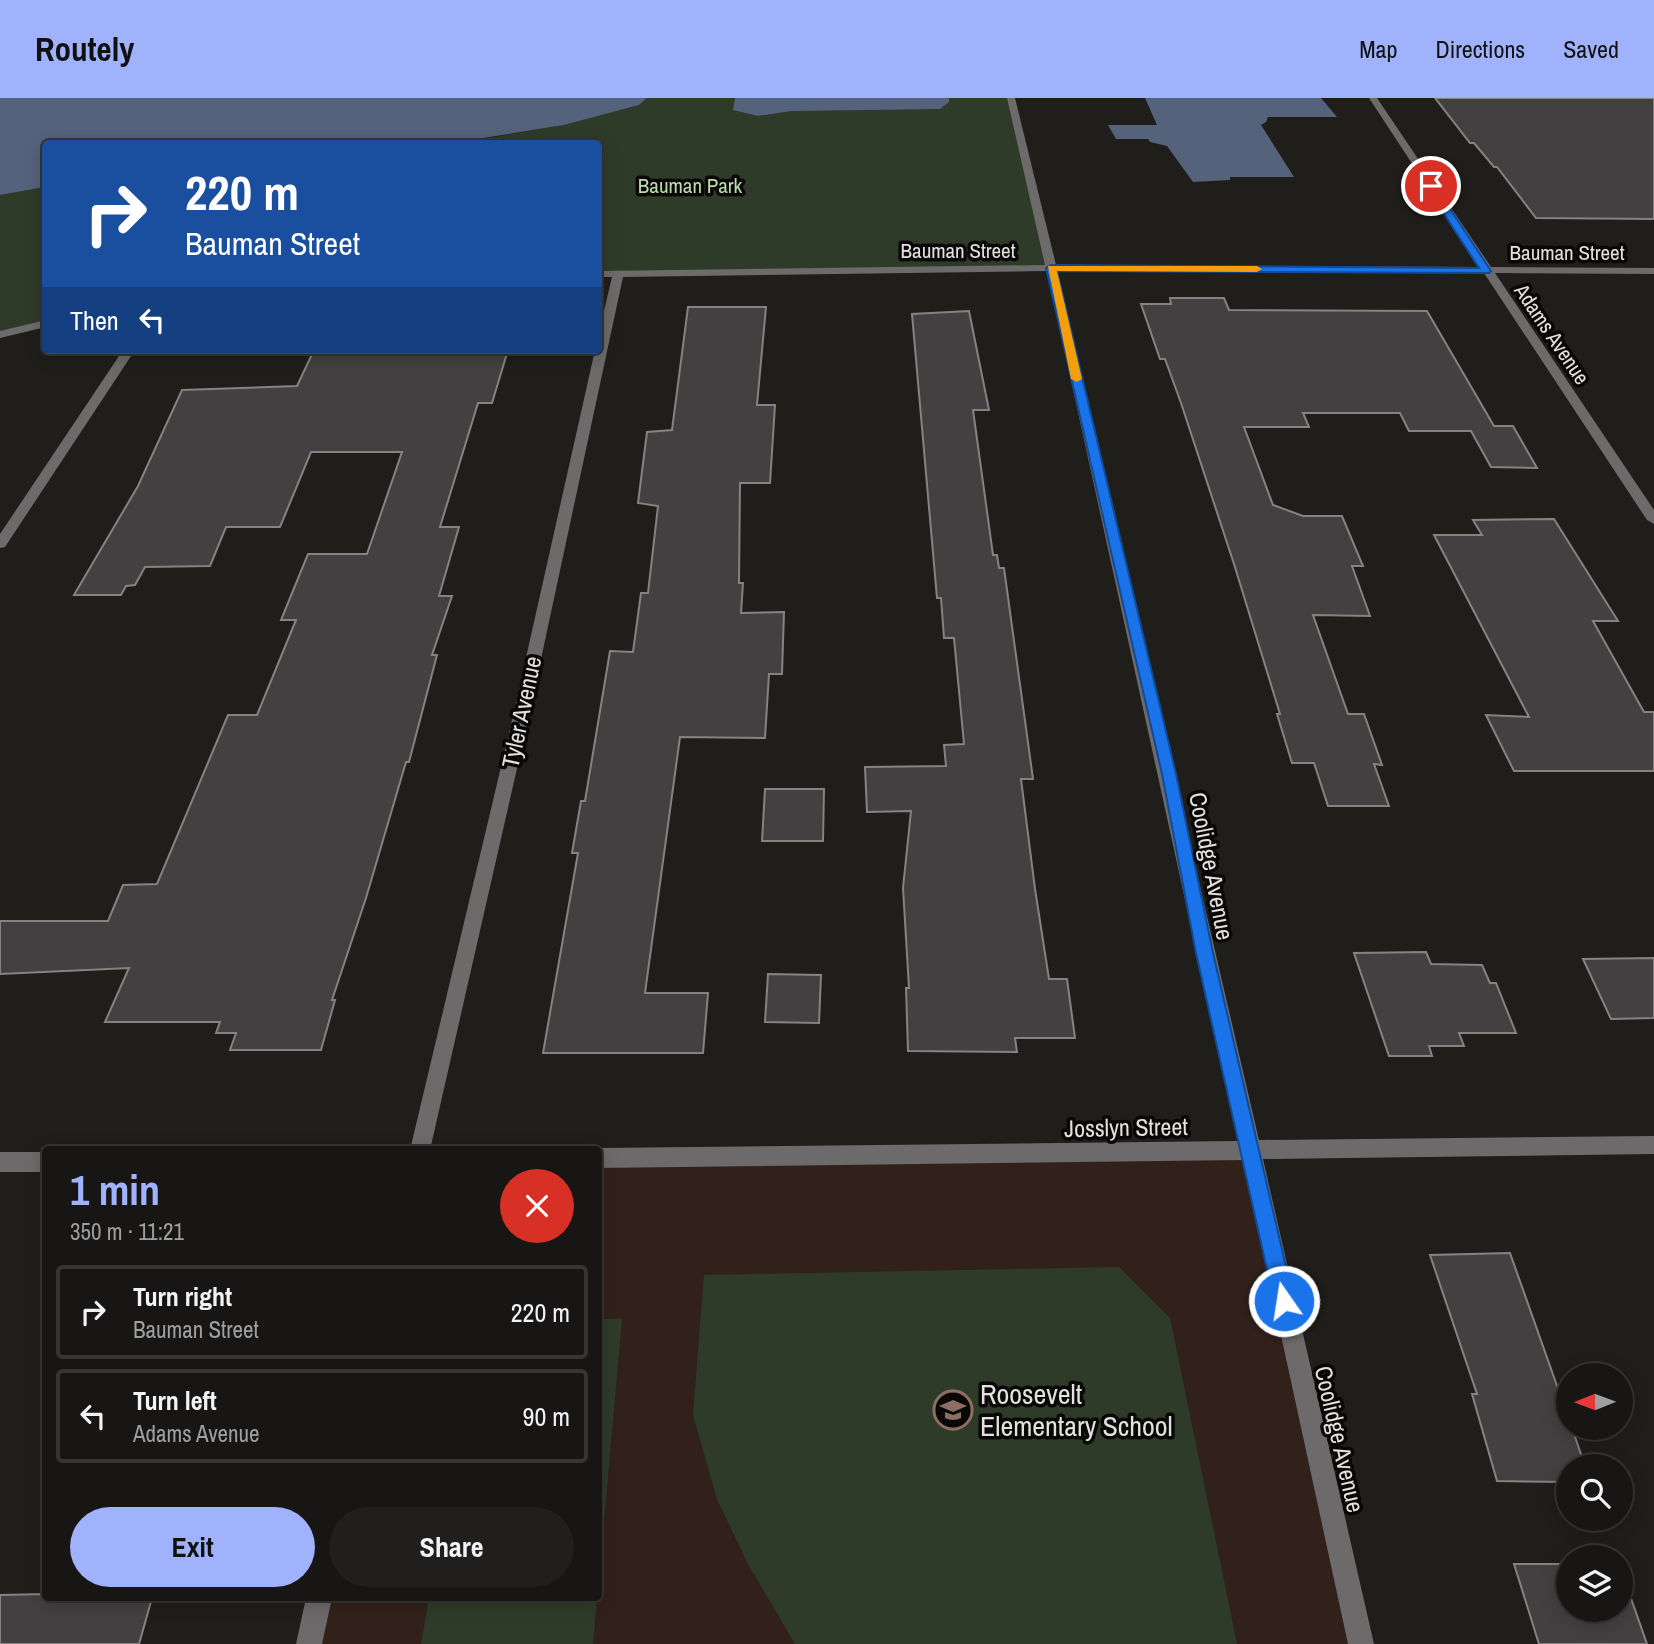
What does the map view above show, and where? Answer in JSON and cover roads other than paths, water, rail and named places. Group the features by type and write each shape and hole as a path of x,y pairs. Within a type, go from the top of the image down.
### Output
{"street":[{"name":"Coolidge Avenue","path":"1011,98 1166,761 1205,953 1362,1644"},
{"name":"Adams Avenue","path":"1373,98 1654,520"},
{"name":"Bauman Street","path":"602,274 1051,268 1654,271"},
{"name":"Tyler Avenue","path":"602,347 618,274"},
{"path":"0,335 42,324"},
{"path":"0,544 126,354"},
{"name":"Tyler Avenue","path":"421,1146 518,729 600,354"},
{"name":"Josslyn Street","path":"602,1158 1654,1145"},
{"path":"0,1162 42,1161"},
{"path":"309,1644 318,1601"}],"water":[{"path":"0,98 647,98 639,105 564,125 471,140 42,140 42,188 0,195"},
{"path":"735,98 949,98 949,102 940,109 792,111 758,116 733,110"},
{"path":"1145,98 1321,98 1337,117 1268,117 1261,125 1294,177 1230,177 1230,180 1193,182 1167,146 1150,142 1148,139 1116,139 1108,125 1157,125"}],"place":[{"name":"Roosevelt Elementary School","path":"953,1410"}],"park label":[{"name":"Bauman Park","path":"690,185"}]}
